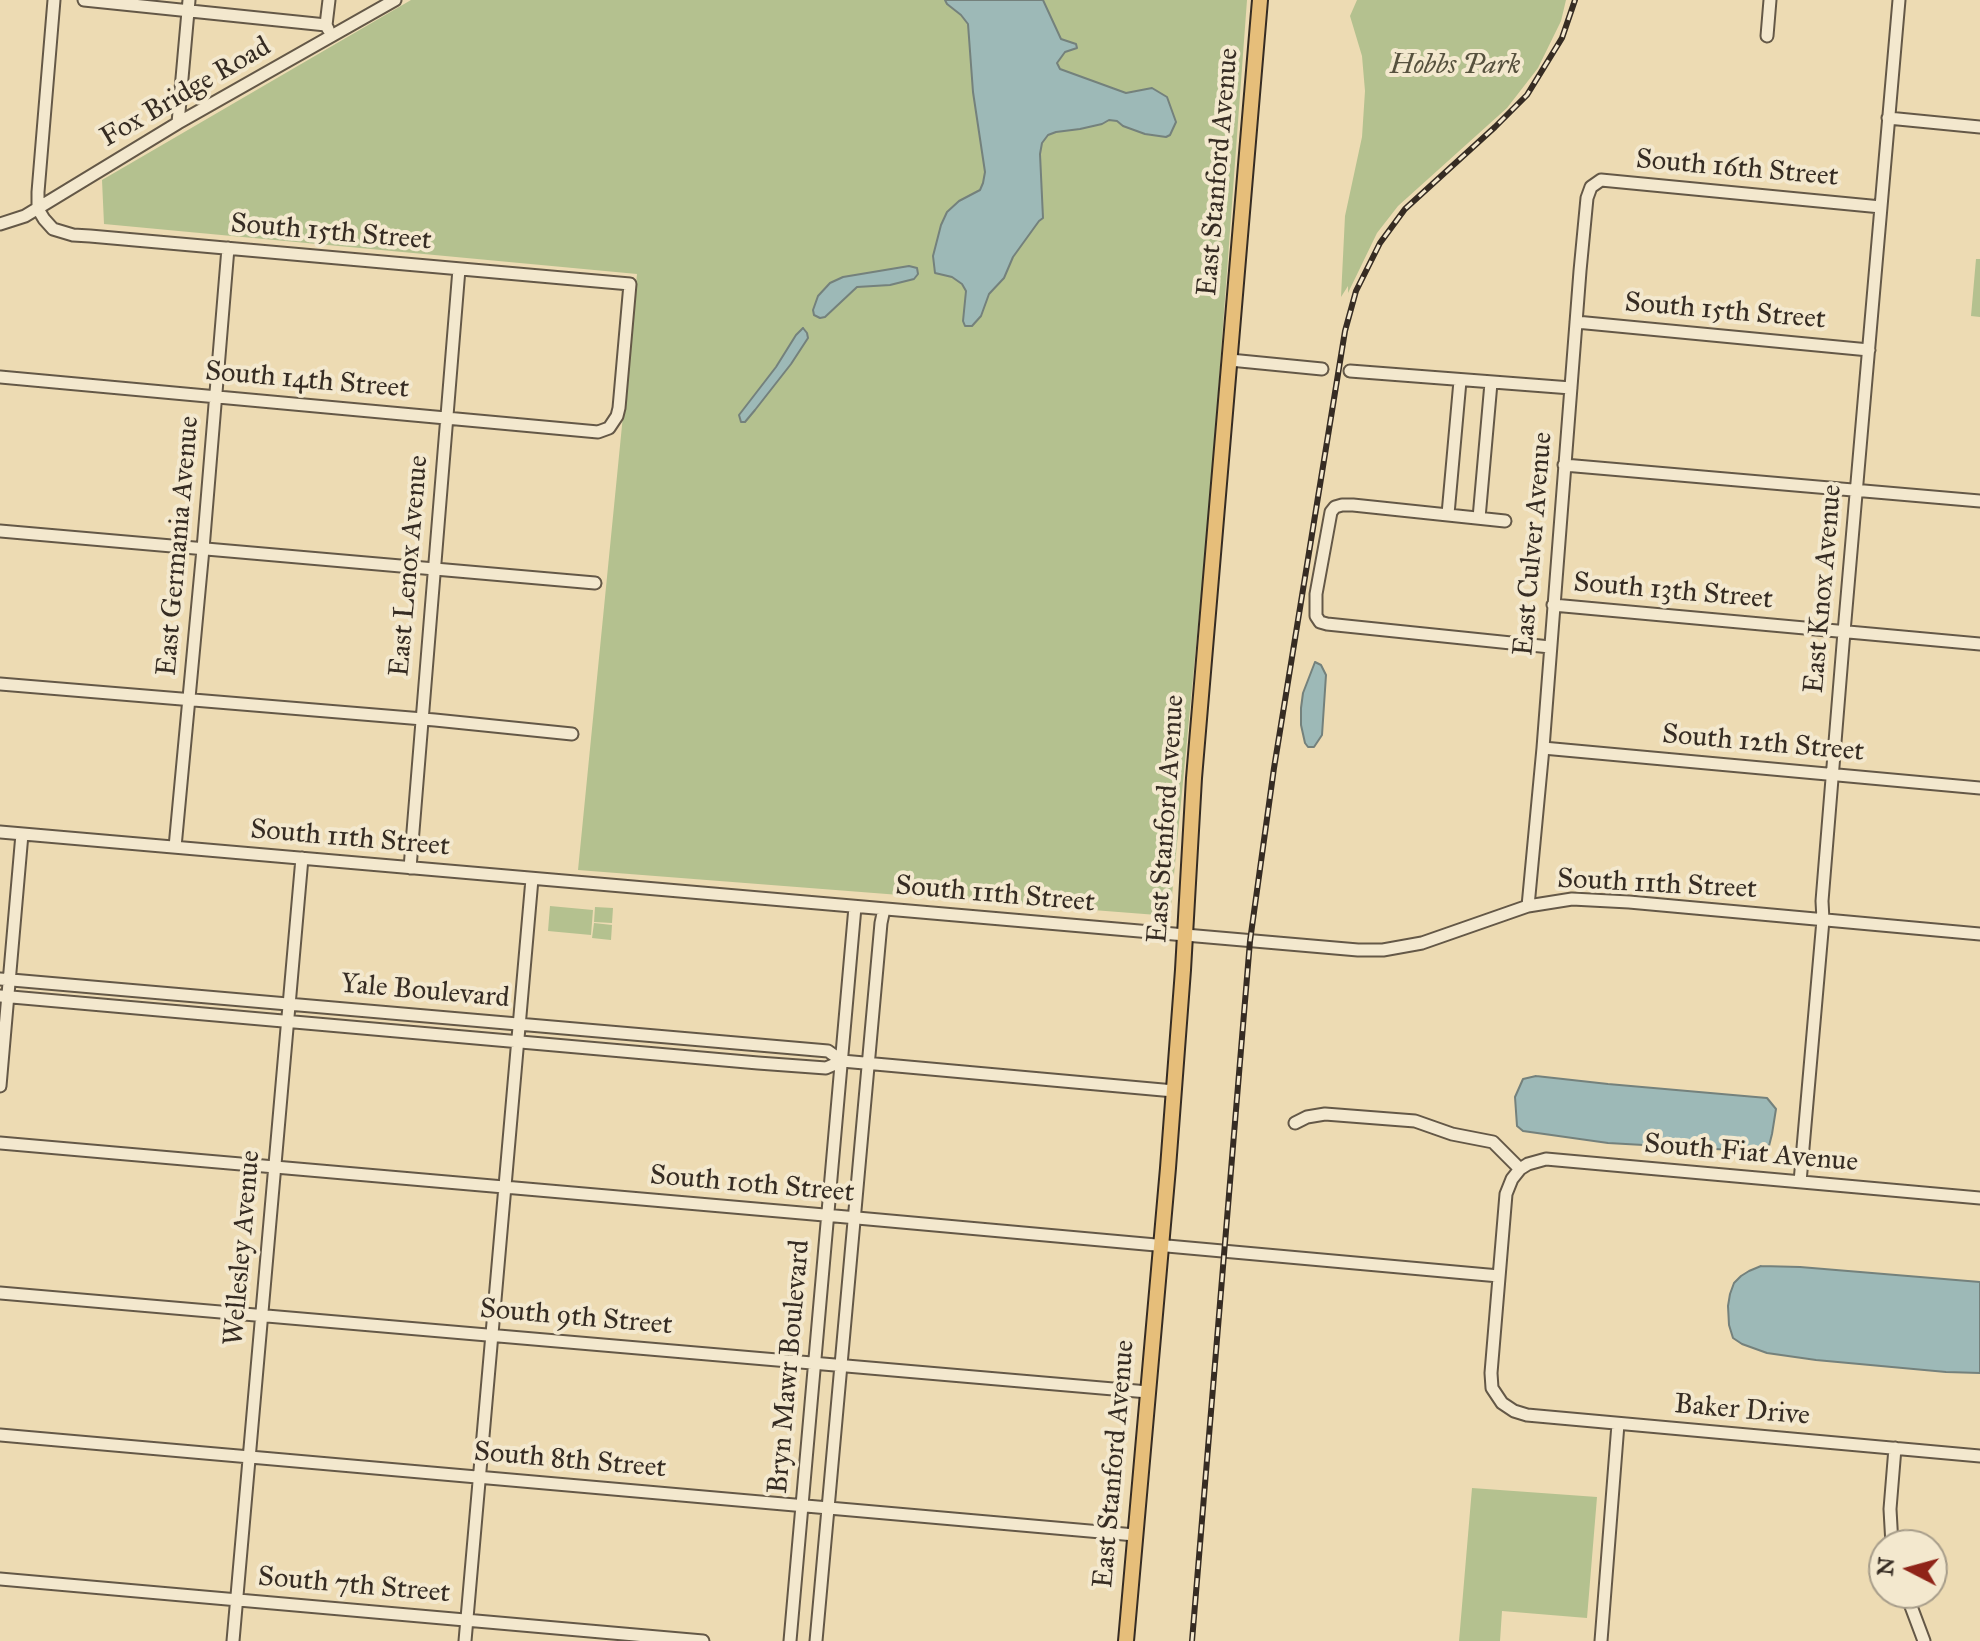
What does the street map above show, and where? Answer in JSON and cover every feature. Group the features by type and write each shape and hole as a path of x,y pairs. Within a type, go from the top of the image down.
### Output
{"main road":[{"name":"East Stanford Avenue","path":"1126,1641 1174,1091 1194,778 1260,0"}],"street":[{"path":"38,209 54,0"},
{"path":"84,0 188,5 326,25"},
{"path":"329,0 326,25 332,36"},
{"name":"Fox Bridge Road","path":"0,224 38,209 178,123 395,0"},
{"path":"1767,36 1770,0"},
{"name":"East Knox Avenue","path":"1800,1182 1899,0"},
{"path":"178,123 188,5"},
{"path":"1888,118 1980,127"},
{"name":"South 16th Street","path":"1591,187 1601,180 1881,207"},
{"name":"East Culver Avenue","path":"1528,906 1576,322 1587,198 1591,187"},
{"name":"South 15th Street","path":"38,209 53,229 73,235 630,284 619,408 609,428"},
{"name":"East Germania Avenue","path":"175,847 228,248"},
{"name":"East Lenox Avenue","path":"410,868 459,269"},
{"name":"South 15th Street","path":"1576,322 1869,350"},
{"path":"1230,360 1322,369"},
{"path":"1350,371 1571,388"},
{"name":"South 14th Street","path":"0,377 598,432 609,428"},
{"path":"1448,514 1460,381"},
{"path":"1479,518 1491,383"},
{"path":"1564,465 1980,501"},
{"path":"1505,521 1353,505 1335,507 1331,512 1316,594 1316,616 1320,622 1327,624 1550,647"},
{"path":"0,531 595,583"},
{"name":"South 13th Street","path":"1553,605 1980,644"},
{"path":"0,684 572,734"},
{"name":"South 12th Street","path":"1543,748 1980,788"},
{"name":"South 11th Street","path":"0,832 1358,950 1383,950 1422,943 1528,906 1588,899 1980,934"},
{"path":"0,1086 5,980 22,834"},
{"name":"Wellesley Avenue","path":"233,1641 302,858"},
{"path":"465,1641 532,879"},
{"name":"Bryn Mawr Boulevard","path":"790,1641 855,907"},
{"name":"Bryn Mawr Boulevard","path":"816,1641 884,909"},
{"name":"Yale Boulevard","path":"5,980 830,1052 842,1061"},
{"name":"Yale Boulevard","path":"4,997 826,1068 842,1061 1174,1091"},
{"path":"1295,1123 1325,1114 1415,1121 1452,1134 1493,1142 1520,1169 1506,1194 1499,1276"},
{"name":"South 10th Street","path":"0,1143 1499,1276"},
{"name":"South Fiat Avenue","path":"1520,1169 1546,1159 1980,1198"},
{"name":"Baker Drive","path":"1499,1276 1492,1388 1502,1403 1514,1411 1618,1424 1980,1456"},
{"name":"South 9th Street","path":"0,1293 1148,1392"},
{"path":"1601,1641 1618,1424"},
{"name":"South 8th Street","path":"0,1435 1135,1535"},
{"path":"1891,1529 1895,1448"},
{"name":"South 7th Street","path":"0,1579 703,1641"},
{"path":"1912,1609 1924,1641"}],"green space":[{"path":"411,0 1247,0 1210,502 1170,916 578,870 637,274 104,224 102,180"},
{"name":"Hobbs Park","path":"1357,0 1566,0 1561,21 1538,68 1507,108 1398,206 1377,233 1348,293 1348,286 1341,297 1345,216 1362,137 1365,91 1362,56 1350,16"},
{"path":"1976,259 1980,259 1980,317 1971,316"},
{"path":"550,906 593,910 591,935 548,931"},
{"path":"595,907 613,908 612,923 594,922"},
{"path":"594,923 612,925 611,940 592,938"},
{"path":"1472,1488 1597,1497 1587,1618 1502,1611 1500,1641 1459,1641"}],"water":[{"path":"945,0 1043,0 1061,39 1076,44 1077,48 1065,52 1057,63 1060,69 1126,93 1152,88 1167,97 1176,122 1166,137 1145,134 1109,120 1048,135 1042,143 1040,154 1043,218 1013,257 1004,278 989,294 981,316 972,326 965,326 963,321 966,291 952,277 935,273 933,256 947,212 959,201 980,190 985,172 973,92 968,24"},
{"path":"909,266 917,268 918,274 914,279 890,285 857,287 825,317 814,315 818,296 830,283 843,277"},
{"path":"803,328 808,338 791,364 745,422 741,422 739,415"},
{"path":"1315,662 1321,665 1326,675 1322,735 1314,747 1308,747 1301,725 1301,708 1303,693"},
{"path":"1536,1076 1767,1098 1776,1109 1768,1150 1608,1143 1523,1131 1517,1126 1515,1097 1523,1079"},
{"path":"1761,1266 1980,1282 1980,1373 1816,1360 1767,1353 1742,1344 1733,1338 1729,1325 1730,1294 1741,1276"}],"railway":[{"path":"1192,1641 1250,941 1274,768 1345,331 1356,291 1380,243 1405,209 1527,95 1562,38 1575,0"}]}
